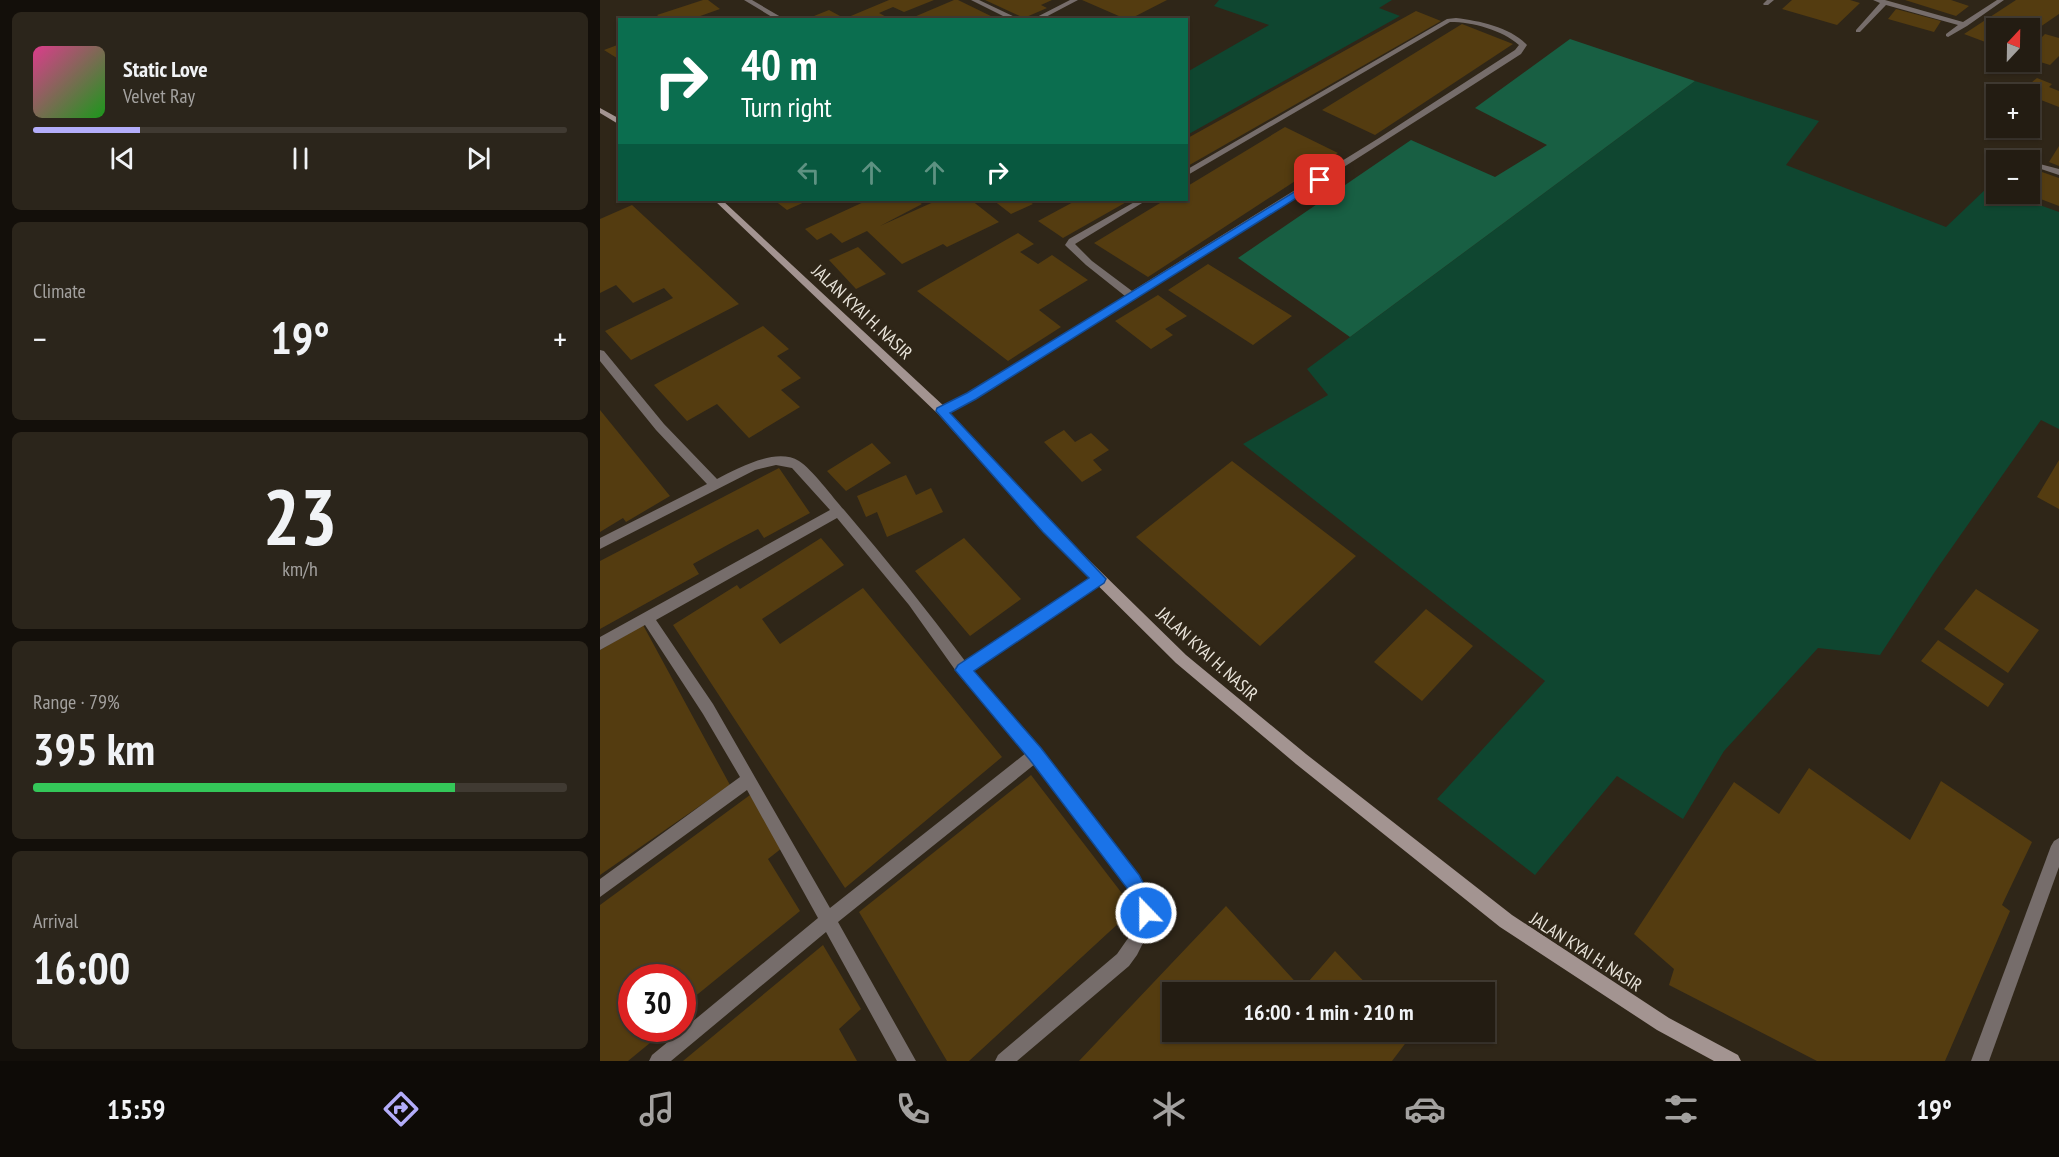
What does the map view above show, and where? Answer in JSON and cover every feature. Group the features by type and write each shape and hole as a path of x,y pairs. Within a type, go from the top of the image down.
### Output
{"main road":[{"path":"600,110 618,122"},
{"name":"JALAN KYAI H. NASIR","path":"719,201 942,411 1048,528 1181,659 1301,759 1506,921 1663,1024 1732,1061"}],"street":[{"path":"747,0 779,18"},
{"path":"974,0 1014,18"},
{"path":"1038,18 1075,0"},
{"path":"1876,0 1965,25"},
{"path":"1948,35 2001,0"},
{"path":"1858,31 1885,2"},
{"path":"942,411 971,396 1355,158 1518,52 1523,45 1516,39 1470,21 1449,20 1188,173"},
{"path":"2040,166 2059,172"},
{"path":"1132,296 1089,263 1070,245 1072,241 1141,201"},
{"path":"600,354 660,426 714,484"},
{"path":"600,544 752,466 785,462 795,464 913,601 963,670 1036,754 1133,881 1146,913 1137,940 1123,960 1004,1061"},
{"path":"600,644 838,512"},
{"path":"963,670 1099,579"},
{"path":"647,617 708,710 749,779 907,1061"},
{"path":"658,1061 827,921 1036,754"},
{"path":"600,889 749,779"},
{"path":"1980,1061 2059,846"}],"green space":[{"path":"1219,0 1392,0 1379,8 1400,16 1188,134 1188,71 1269,25 1214,6"},
{"path":"1570,39 1695,81 1350,337 1238,258 1411,140 1495,177 1547,145 1475,108"},
{"path":"1695,81 1819,121 1786,165 1946,227 1986,189 1986,204 2037,204 2059,212 2059,429 2041,420 1880,655 1818,648 1724,751 1683,819 1617,776 1535,875 1437,799 1545,681 1243,444 1328,395 1307,369"}],"building":[{"path":"703,0 708,0 720,9 695,18 661,18 657,15"},
{"path":"889,0 934,0 904,12 893,7 879,13 888,18 846,18"},
{"path":"958,0 995,18 916,18 914,17"},
{"path":"985,0 1052,0 1041,5 1047,8 1024,18"},
{"path":"1082,0 1167,0 1132,18 1123,18"},
{"path":"1792,0 1850,0 1860,3 1837,25 1782,9"},
{"path":"1905,0 1951,0 1969,6 1956,16"},
{"path":"2016,0 2059,0 2059,14 2040,27 2040,18 1988,18"},
{"path":"1896,9 1941,21 1934,32 1888,19"},
{"path":"829,10 840,16 836,18 809,18"},
{"path":"1416,11 1441,21 1188,166 1188,138"},
{"path":"1986,20 1986,42 1964,34"},
{"path":"1462,24 1513,44 1375,135 1322,110"},
{"path":"2045,34 2059,38 2059,56 2050,65 2040,62 2040,39"},
{"path":"618,45 618,59 604,50"},
{"path":"2037,78 2052,84 2049,87 2059,91 2059,107 2040,100 2040,84 2030,84"},
{"path":"1285,127 1338,153 1148,277 1094,243 1163,201 1188,201 1188,186"},
{"path":"2059,146 2059,166 2049,162"},
{"path":"2042,172 2059,178 2059,206 2040,199"},
{"path":"775,201 807,201 787,210"},
{"path":"866,201 918,201 922,204 880,226 936,201 972,201 999,222 947,247 943,244 902,264 867,231 842,243 831,233 817,240 805,229"},
{"path":"994,201 1028,201 1033,204 1011,214"},
{"path":"1075,201 1128,201 1063,238 1038,221"},
{"path":"632,205 739,304 631,360 605,331 673,298 664,288 633,303 616,285 600,293 600,219"},
{"path":"1018,233 1034,244 1020,252 1038,264 1052,255 1088,280 1039,310 1061,327 1008,361 917,291"},
{"path":"858,247 886,274 856,289 829,260"},
{"path":"1208,264 1292,316 1253,345 1168,290"},
{"path":"1158,295 1187,316 1165,329 1173,335 1151,349 1115,321"},
{"path":"763,326 789,349 777,356 801,378 781,390 800,407 749,438 717,404 687,421 654,385"},
{"path":"600,410 670,496 626,522 623,518 600,532"},
{"path":"1064,430 1075,442 1091,433 1109,450 1093,460 1102,470 1082,482 1044,442"},
{"path":"872,443 891,463 846,491 827,471"},
{"path":"2059,460 2059,509 2037,497"},
{"path":"1232,461 1356,556 1260,646 1136,537"},
{"path":"779,468 810,513 764,538 758,529 731,543 693,564 699,574 600,629 600,561"},
{"path":"906,475 916,495 931,488 943,512 887,537 877,512 866,517 857,496"},
{"path":"821,538 844,565 762,619 780,644 863,588 1002,757 845,888 673,625 737,585 740,589"},
{"path":"964,538 1021,599 970,636 915,571"},
{"path":"1976,589 2039,630 2008,673 1944,629"},
{"path":"1426,609 1473,646 1422,701 1374,662"},
{"path":"643,625 730,785 600,875 600,650"},
{"path":"1938,640 2004,684 1988,707 1921,661"},
{"path":"1809,768 1910,840 1941,781 2032,842 2002,905 2010,911 1945,1061 1817,1061 1669,985 1674,969 1634,934 1734,782 1779,814"},
{"path":"1031,775 1134,909 969,1061 947,1061 859,912"},
{"path":"750,795 782,848 768,859 800,911 696,996 696,964 618,964 618,1042 651,1042 628,1061 600,1061 600,905"},
{"path":"1226,906 1296,982 1162,982 1162,1042 1406,1042 1392,1061 1079,1061"},
{"path":"823,945 861,1009 839,1029 857,1061 683,1061"},
{"path":"1335,951 1365,982 1308,982"}],"route":[{"path":"1146,913 1133,881 1036,754 963,670 1099,579 1048,528 942,411 971,396 1320,180"}]}
